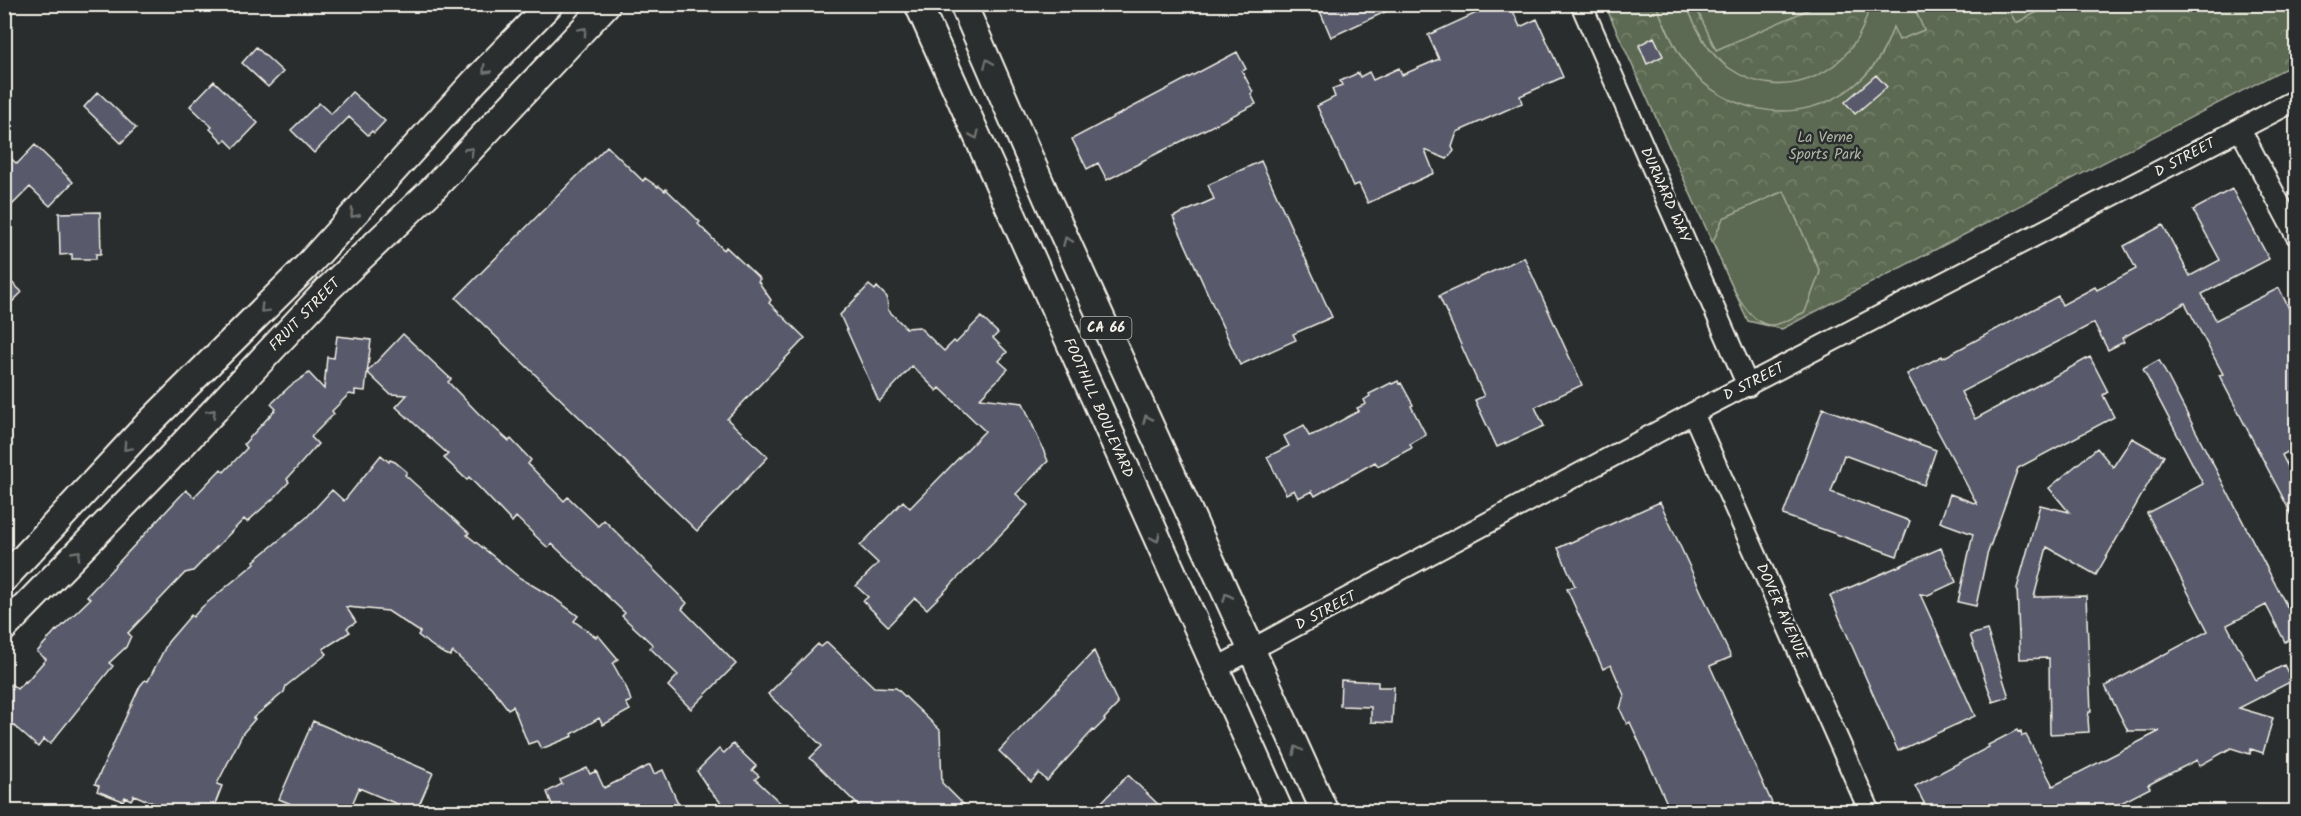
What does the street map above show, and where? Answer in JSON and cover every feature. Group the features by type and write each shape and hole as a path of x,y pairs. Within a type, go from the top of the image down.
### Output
{"main road":[{"path":"4,579 145,427 306,267 475,81 550,4"},
{"name":"FRUIT STREET","path":"4,628 169,459 328,289 432,190 608,4"},
{"name":"FOOTHILL BOULEVARD","path":"918,4 1280,812"},
{"name":"CA 66","path":"963,4 1047,198 1325,812"}],"street":[{"name":"DURWARD WAY","path":"1581,4 1748,386"},
{"name":"D STREET","path":"1215,669 1693,413 2296,100"},
{"path":"2240,129 2296,235"},
{"name":"DOVER AVENUE","path":"1693,413 1869,812"}],"green space":[{"name":"La Verne Sports Park","path":"1605,5 2296,5 2296,63 1782,329 1748,321"},
{"path":"1656,5 1686,5 1703,40 1721,62 1751,79 1774,84 1796,83 1817,76 1835,64 1851,48 1862,28 1869,5 1913,5 1924,30 1899,40 1893,27 1880,56 1861,80 1838,97 1811,107 1783,111 1754,108 1726,98 1700,80 1680,54"},
{"path":"1695,5 1819,5 1716,50"},
{"path":"2006,5 2051,5 2016,23"},
{"path":"1784,191 1820,272 1805,312 1770,325 1760,322 1742,304 1713,242 1723,218"}],"building":[{"path":"1317,4 1402,4 1331,37"},
{"path":"1496,4 1510,4 1520,27 1537,19 1563,77 1520,96 1522,103 1457,132 1452,147 1454,151 1447,159 1425,150 1434,173 1368,203 1359,184 1353,186 1317,106 1335,97 1332,89 1342,85 1340,81 1358,73 1360,77 1369,72 1373,80 1399,68 1402,75 1439,59 1428,35"},
{"path":"1654,37 1663,56 1647,64 1639,45"},
{"path":"256,47 283,72 268,87 242,63"},
{"path":"1237,52 1246,69 1242,71 1253,92 1251,94 1256,104 1107,180 1098,163 1087,169 1072,139"},
{"path":"1876,75 1887,87 1855,114 1845,102"},
{"path":"214,81 258,123 234,148 226,140 223,142 210,129 212,127 190,106"},
{"path":"98,92 136,128 121,143 84,107"},
{"path":"352,92 385,121 374,133 372,131 368,135 349,117 314,153 291,130 319,103 331,114"},
{"path":"35,145 73,182 50,206 30,187 4,213 4,152 17,164"},
{"path":"607,146 643,181 645,178 665,191 666,189 700,222 698,224 724,250 726,247 760,279 758,281 771,300 769,303 805,338 727,419 768,457 697,531 456,298"},
{"path":"1261,161 1332,317 1293,334 1296,340 1240,365 1173,217 1214,199 1208,185"},
{"path":"2232,189 2269,259 2202,294 2216,320 2279,288 2296,323 2296,447 2282,455 2296,483 2296,523 2219,375 2223,374 2185,303 2122,338 2124,342 2108,350 2094,323 1961,392 1975,419 2090,357 2108,392 2103,395 2114,417 2018,468 1987,555 1976,606 1958,602 1973,534 1940,522 1950,494 1977,504 1907,374 1942,356 1943,358 2058,296 2062,305 2095,287 2097,290 2136,269 2124,246 2163,225 2190,276 2220,260 2193,210"},
{"path":"100,212 101,254 96,254 96,259 72,259 72,254 60,255 59,213"},
{"path":"1524,257 1582,385 1535,407 1544,426 1497,447 1475,400 1484,396 1439,296"},
{"path":"4,275 22,292 4,310"},
{"path":"869,285 875,290 877,287 887,297 888,310 906,328 919,327 944,351 954,341 956,343 981,317 998,333 993,338 1007,352 999,361 1008,369 980,398 1023,403 1048,461 1016,494 1028,505 1007,528 927,609 915,598 888,626 863,601 868,597 856,586 878,563 860,546 903,501 910,508 985,431 940,388 937,391 912,366 879,402 840,315"},
{"path":"403,334 451,379 448,382 481,416 509,441 511,439 531,460 528,464 564,501 568,497 598,526 604,520 687,603 682,609 736,664 691,709 668,686 678,675 650,648 653,645 622,616 625,613 552,544 548,548 516,517 512,522 469,477 467,480 444,458 448,454 396,407 407,395 390,394 367,372"},
{"path":"337,336 371,340 365,391 355,390 355,395 349,394 332,411 334,414 311,437 318,444 287,479 289,482 275,497 247,522 244,519 193,571 185,573 128,633 131,636 126,647 109,663 113,666 50,744 44,739 38,747 4,717 4,691 11,684 17,689 26,682 46,659 37,652 56,630 90,599 87,596 186,490 194,497 221,469 224,472 247,448 244,444 276,409 271,404 290,386 309,373 324,389 327,357 334,358"},
{"path":"2159,360 2296,624 2296,635 2285,642 2266,605 2227,625 2256,680 2284,665 2292,681 2239,708 2273,718 2263,753 2251,749 2250,754 2231,748 2199,766 2197,760 2148,785 2150,788 2113,807 2115,812 1929,812 1915,786 2017,730 2021,731 2022,736 2026,735 2053,786 2160,731 2128,731 2105,686 2208,631 2147,513 2203,484 2143,369"},
{"path":"1398,381 1413,405 1411,406 1426,435 1410,444 1412,448 1378,466 1375,462 1315,496 1312,491 1298,498 1294,490 1286,494 1267,457 1289,446 1284,436 1304,425 1309,436 1320,432 1359,411 1357,408 1366,404 1364,400 1370,396 1369,394"},
{"path":"1823,408 1936,450 1924,485 1844,455 1831,492 1910,521 1897,556 1783,515"},
{"path":"2132,438 2164,456 2096,575 2047,547 2034,597 2086,596 2091,712 2088,718 2089,732 2050,734 2049,658 2020,659 2017,588 2040,505 2069,512 2049,488 2097,448 2113,467"},
{"path":"381,455 389,462 390,460 395,462 407,472 405,475 469,533 467,535 520,578 554,598 578,616 574,621 596,637 598,635 618,659 613,664 627,689 631,701 626,703 630,710 603,725 599,718 572,734 573,736 541,749 537,741 528,744 513,706 508,709 491,687 453,652 450,656 441,652 418,635 420,632 388,611 346,607 356,622 347,628 350,632 323,649 327,654 286,686 284,692 253,718 255,719 243,733 217,784 222,786 212,812 184,812 166,804 165,808 134,795 131,800 125,797 123,801 97,791 99,786 95,784 140,686 145,680 148,681 168,642 191,615 193,617 255,563 254,561 307,517 332,490 344,501"},
{"path":"1660,502 1731,657 1710,666 1776,812 1671,812 1630,722 1627,724 1620,709 1624,695 1611,665 1603,669 1567,589 1575,586 1558,548"},
{"path":"1941,548 1956,582 1928,595 1920,594 1975,716 1898,751 1830,596"},
{"path":"1987,630 2009,697 1993,702 1970,635"},
{"path":"827,642 874,687 896,688 940,730 942,783 971,812 865,812 810,758 822,746 768,694 818,644 821,647"},
{"path":"1094,651 1118,704 1047,781 1039,773 1031,782 999,751"},
{"path":"1341,680 1378,682 1378,687 1394,687 1392,723 1371,722 1371,707 1340,706"},
{"path":"313,721 433,773 416,812 359,788 349,812 288,812 291,804 279,799"},
{"path":"733,744 756,766 752,770 759,776 755,779 790,812 730,812 710,791 697,771 719,749 724,753"},
{"path":"650,765 654,774 663,770 682,812 555,812 547,792 562,784 560,780 587,768 590,774 596,771 604,788"},
{"path":"1128,775 1166,812 1092,812"}]}
